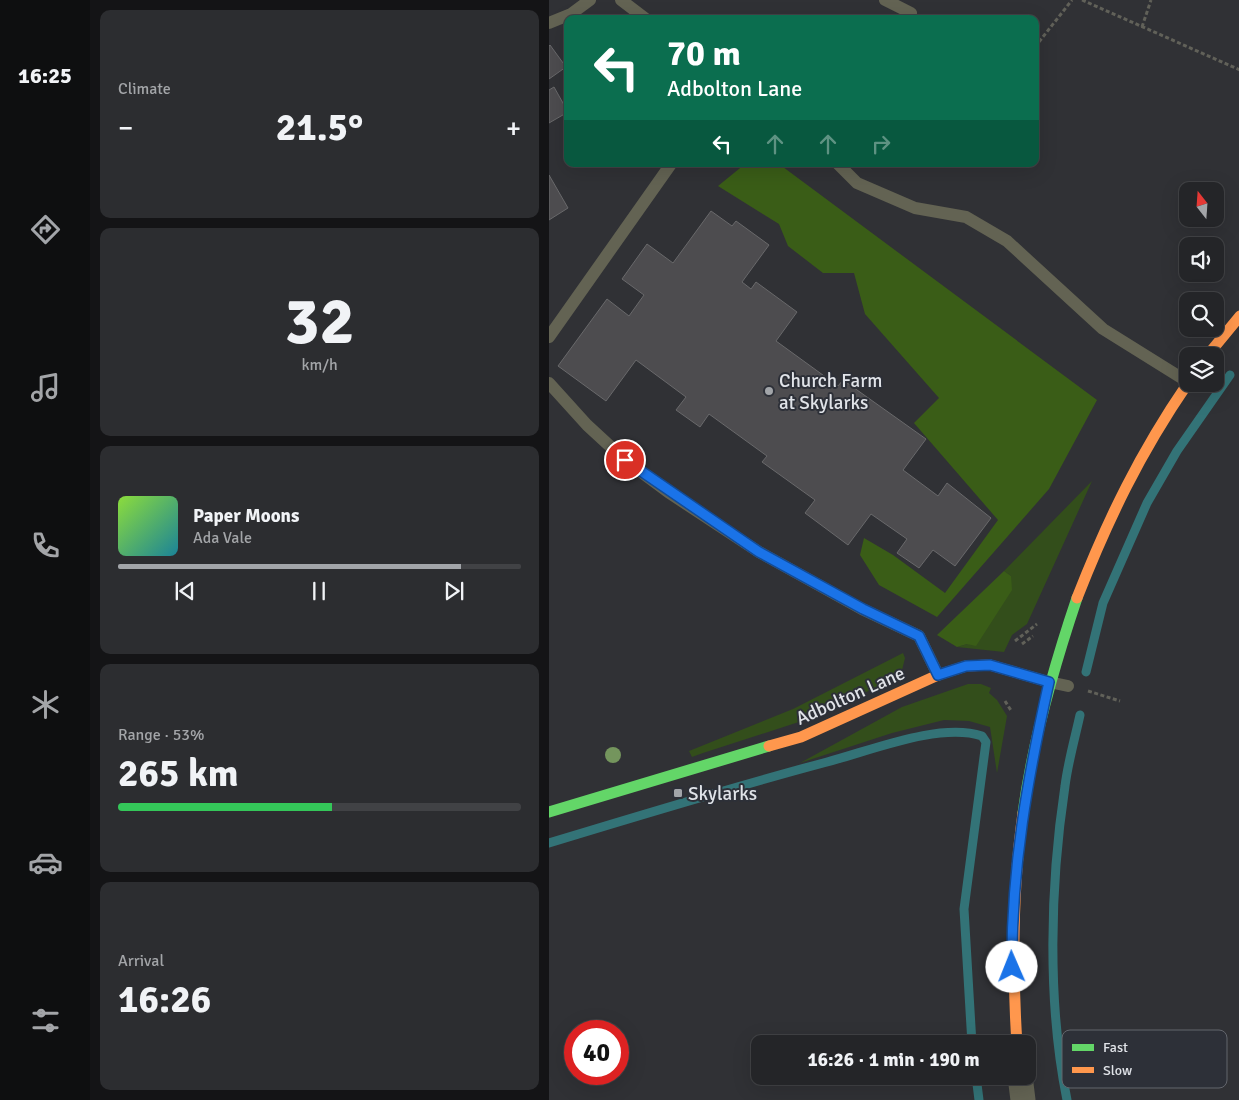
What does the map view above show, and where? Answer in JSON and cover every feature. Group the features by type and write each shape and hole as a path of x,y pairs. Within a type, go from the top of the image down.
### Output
{"street":[{"path":"1220,347 1231,339 1239,316"},
{"path":"1016,1035 1013,1005 1011,929 1017,846 1049,682 1079,590 1121,493 1149,440 1181,392"},
{"name":"Adbolton Lane","path":"549,812 801,737 938,675 966,666 990,665 1049,682"},
{"path":"1021,1085 1023,1100"}],"lane":[{"path":"569,15 590,0"},
{"path":"621,0 640,15"},
{"path":"885,0 911,13"},
{"path":"549,23 564,17"},
{"path":"549,337 669,167"},
{"path":"841,167 857,183 915,208 966,217 1007,241 1103,329 1179,376"},
{"path":"549,382 587,425 625,460 668,492 759,552 863,609 919,636 938,675"},
{"path":"1049,682 1068,686"}],"path":[{"path":"1039,42 1072,0"},
{"path":"1082,0 1239,70"},
{"path":"1142,27 1151,0"},
{"path":"1097,693 1120,701"}],"green space":[{"path":"741,167 783,167 1097,400 1049,489 937,617 879,585 860,555 864,538 893,555 945,593 998,520 914,423 939,398 865,314 854,273 823,273 788,246 779,224 718,186"},
{"path":"1092,481 1027,624 1012,635 1004,652 957,647 967,644 1011,576 1004,571"},
{"path":"1004,571 1011,576 1012,590 976,646 967,644 957,647 937,635"},
{"path":"903,653 905,658 901,674 851,700 808,719 692,757 689,751 793,709"},
{"path":"968,684 981,684 991,688 989,693 997,700 1007,716 997,773 990,727 969,721 944,720 892,733 800,763 902,707"}],"building":[{"path":"549,46 564,64 564,68 549,79"},
{"path":"554,87 564,105 564,114 549,123 549,90"},
{"path":"549,175 568,208 549,220"},
{"name":"Church Farm at Skylarks","path":"711,211 732,226 736,221 769,245 742,282 751,289 756,282 797,312 776,341 838,386 843,380 926,439 903,470 938,496 947,483 991,518 955,566 933,550 919,568 897,553 907,539 871,514 848,545 805,513 815,500 762,462 767,456 709,414 700,427 676,410 686,397 636,360 606,401 558,366 607,299 629,316 644,295 622,279 647,244 673,263"}],"waterway":[{"path":"1086,672 1103,603 1147,503 1177,451 1230,375"},
{"path":"1062,1068 1056,1024 1054,984 1053,943 1056,863 1065,786 1080,715"},
{"path":"549,843 884,745 925,735 946,733 965,733 982,736 986,742 964,909 971,1035"},
{"path":"977,1085 979,1100"},
{"path":"1065,1088 1067,1100"}],"traffic: fast":[{"path":"1023,813 1038,731 1077,598"},
{"path":"549,812 769,746"}],"traffic: slow":[{"path":"1214,347 1240,316"},
{"path":"1077,598 1126,487 1182,392"},
{"path":"769,746 801,737 938,675 966,666 990,665 1049,682"},
{"path":"1017,1035 1014,928 1019,842 1023,813"}],"place":[{"name":"Church Farm at Skylarks","path":"769,391"},
{"name":"Skylarks","path":"678,793"}],"route":[{"path":"625,460 668,492 759,552 863,609 919,636 938,675 966,666 990,665 1049,682 1017,846 1011,929 1012,967"}]}
